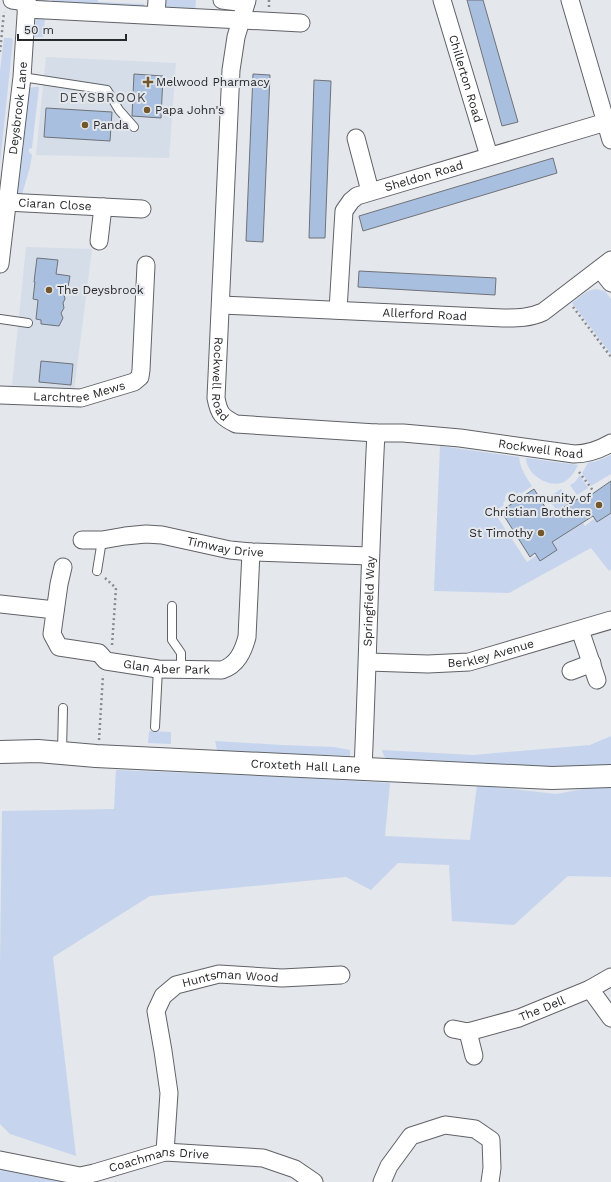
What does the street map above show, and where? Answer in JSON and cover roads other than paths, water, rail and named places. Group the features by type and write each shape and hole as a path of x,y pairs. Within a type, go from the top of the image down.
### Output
{"street":[{"name":"Rockwell Road","path":"222,0 247,1 234,45 231,70 216,398 221,415 228,420 241,425 376,433 403,433 460,438 574,454 593,452 611,443"},
{"name":"Chillerton Road","path":"442,0 489,156"},
{"path":"570,0 611,140"},
{"path":"19,3 157,8 241,20 301,23"},
{"name":"Deysbrook Lane","path":"0,264 6,202 22,77 19,3"},
{"name":"Sheldon Road","path":"338,310 344,212 351,201 357,196 606,122"},
{"path":"356,138 370,191"},
{"name":"Ciaran Close","path":"6,202 142,209"},
{"name":"Ciaran Close","path":"99,241 103,207"},
{"name":"Larchtree Mews","path":"0,395 81,398 134,382 140,377 146,265"},
{"path":"605,265 611,283"},
{"name":"Allerford Road","path":"221,305 495,318 527,318 543,312 605,265"},
{"name":"Springfield Way","path":"363,769 368,662 370,556 376,433"},
{"name":"Timway Drive","path":"82,540 102,540 146,534 162,535 230,550 370,556"},
{"name":"Glan Aber Park","path":"55,610 52,634 59,647 99,653 108,661 158,669 222,670 230,668 241,654 247,637 251,552"},
{"path":"0,604 55,610 63,567"},
{"name":"Berkley Avenue","path":"368,662 428,664 469,662 611,620"},
{"path":"580,630 598,680"},
{"path":"571,671 592,663"},
{"name":"Croxteth Hall Lane","path":"0,752 38,751 96,756 552,778 611,776"},
{"name":"Huntsman Wood","path":"165,1152 169,1093 156,1011 164,996 176,985 219,974 282,978 341,974"},
{"name":"The Dell","path":"474,1056 461,1031 519,1018 590,989 611,976"},
{"path":"590,989 611,1018"},
{"path":"382,1182 389,1166 411,1136 445,1125 475,1128 491,1140 492,1168 490,1182"},
{"name":"Coachmans Drive","path":"0,1160 80,1176 165,1152 263,1158 295,1169 314,1182"}],"lane":[{"path":"22,77 107,90 119,110 134,127"},
{"path":"0,319 28,323"},
{"path":"97,571 102,540"},
{"path":"172,606 172,640 181,653 181,670"},
{"path":"155,727 158,669"},
{"path":"62,753 63,708"}],"place":[{"name":"Melwood Pharmacy","path":"148,82"},
{"name":"Papa John's","path":"147,110"},
{"name":"Panda","path":"85,125"},
{"name":"The Deysbrook","path":"49,290"},
{"name":"Community of Christian Brothers","path":"599,505"},
{"name":"St Timothy","path":"541,533"}],"district":[{"name":"DEYSBROOK","path":"103,97"}]}
